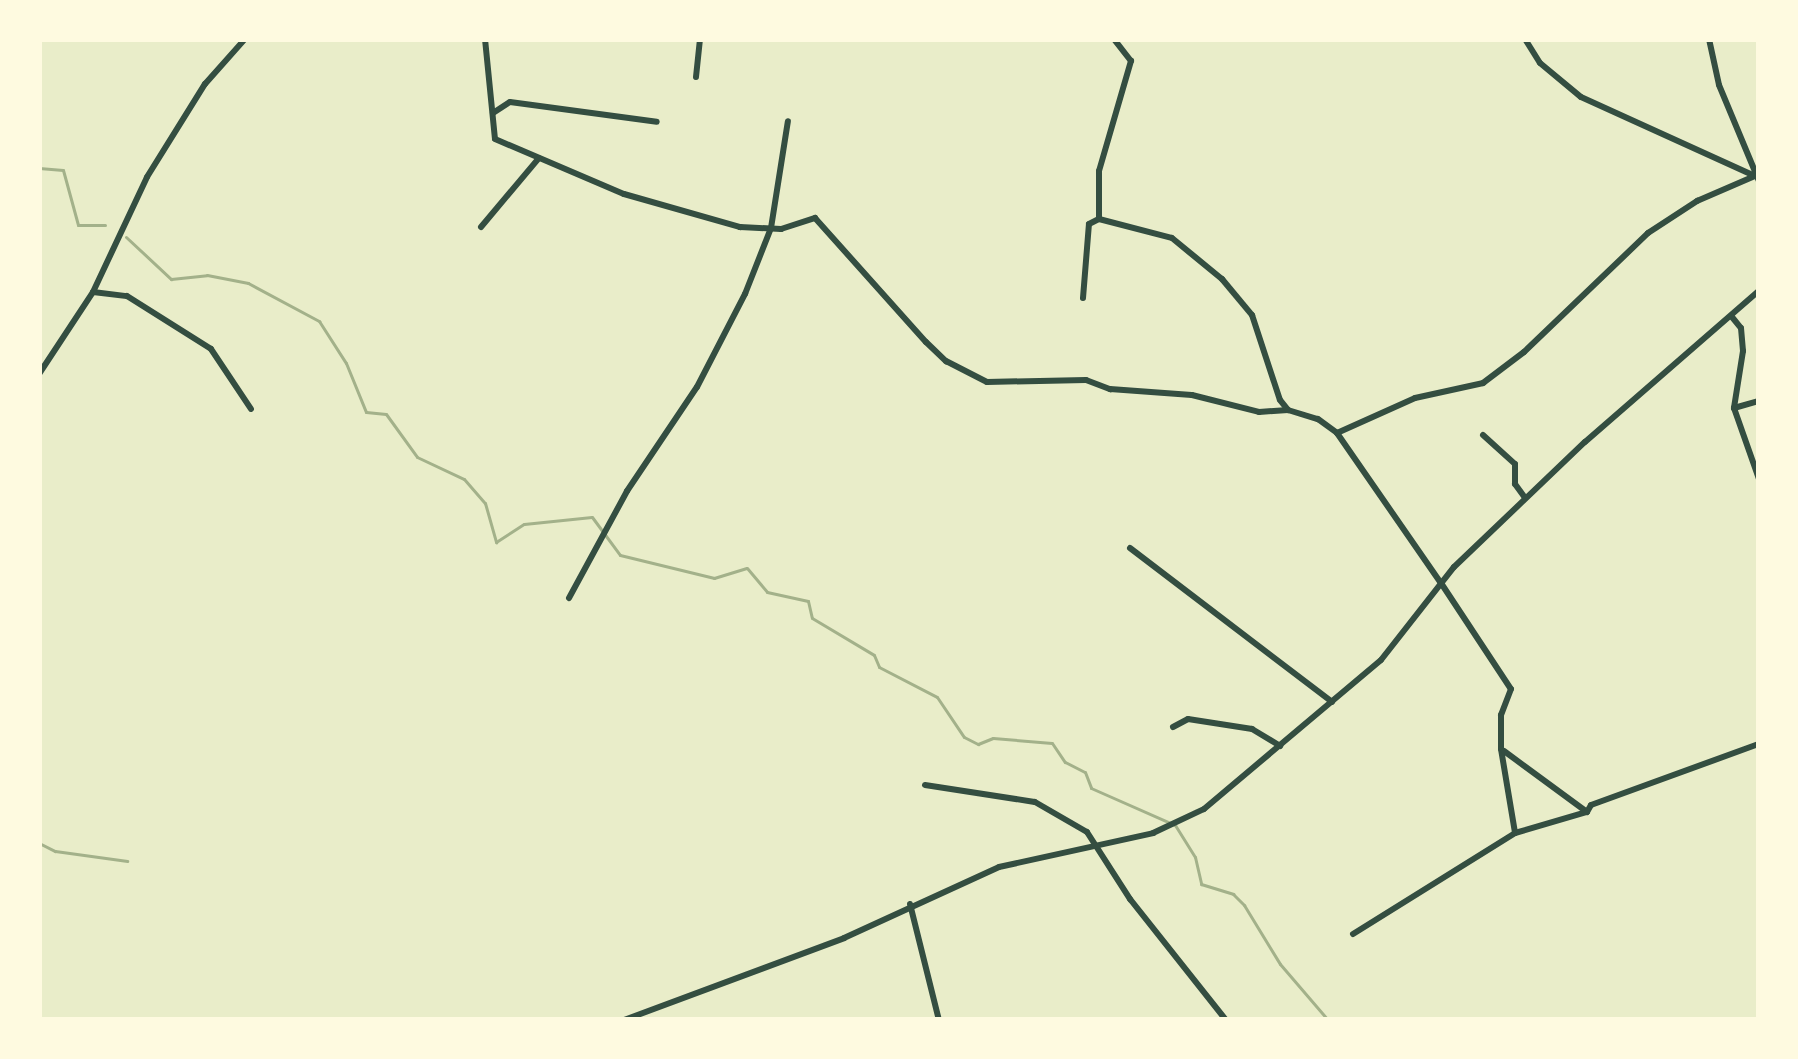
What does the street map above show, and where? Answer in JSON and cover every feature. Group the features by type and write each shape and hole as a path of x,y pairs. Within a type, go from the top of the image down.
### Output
{"street":[{"path":"39,374 93,292 146,177 205,84 244,39"},
{"path":"485,39 495,140 624,194 740,226 771,228 814,218 946,361 987,382 1086,380 1110,388 1192,395 1259,412 1288,410 1318,419 1337,433 1511,689 1501,715 1501,749 1515,833"},
{"path":"696,77 700,39"},
{"path":"1100,219 1099,171 1131,61 1114,39"},
{"path":"1525,39 1540,63 1581,97 1757,179"},
{"path":"1708,39 1719,85 1757,179"},
{"path":"494,113 510,101 657,122"},
{"path":"569,598 627,491 706,370 771,228 788,121"},
{"path":"481,227 538,158"},
{"path":"1337,433 1415,398 1483,382 1524,352 1648,232 1697,201 1757,179"},
{"path":"1083,298 1089,224 1100,219 1172,238 1222,279 1252,315 1270,377 1288,410"},
{"path":"624,1020 844,938 999,866 1175,825 1280,746 1381,660 1441,583 1525,498 1759,291"},
{"path":"93,292 127,296 211,349 250,409"},
{"path":"1731,316 1741,328 1743,351 1734,408 1759,479"},
{"path":"1734,408 1759,401"},
{"path":"1483,435 1515,464 1515,484 1525,498"},
{"path":"1130,548 1332,702"},
{"path":"1173,727 1188,719 1252,729 1280,746"},
{"path":"1354,934 1515,833 1587,812 1591,805 1759,744"},
{"path":"1501,749 1587,812"},
{"path":"925,785 1034,802 1097,843 1130,898 1226,1020"},
{"path":"910,904 939,1020"}],"waterway":[{"path":"39,168 63,170 78,225 105,225"},
{"path":"126,237 171,279 207,275 248,283 319,321 346,363 366,412 386,414 417,457 464,479 485,503 496,542 524,524 592,517 620,555 714,578 747,568 767,592 808,601 812,618 874,655 879,667 937,697 964,737 978,744 993,738 1052,743 1065,762 1085,772 1091,788 1175,825 1195,857 1201,884 1233,894 1244,905 1280,964 1328,1020"},
{"path":"39,843 55,851 127,861"}]}
